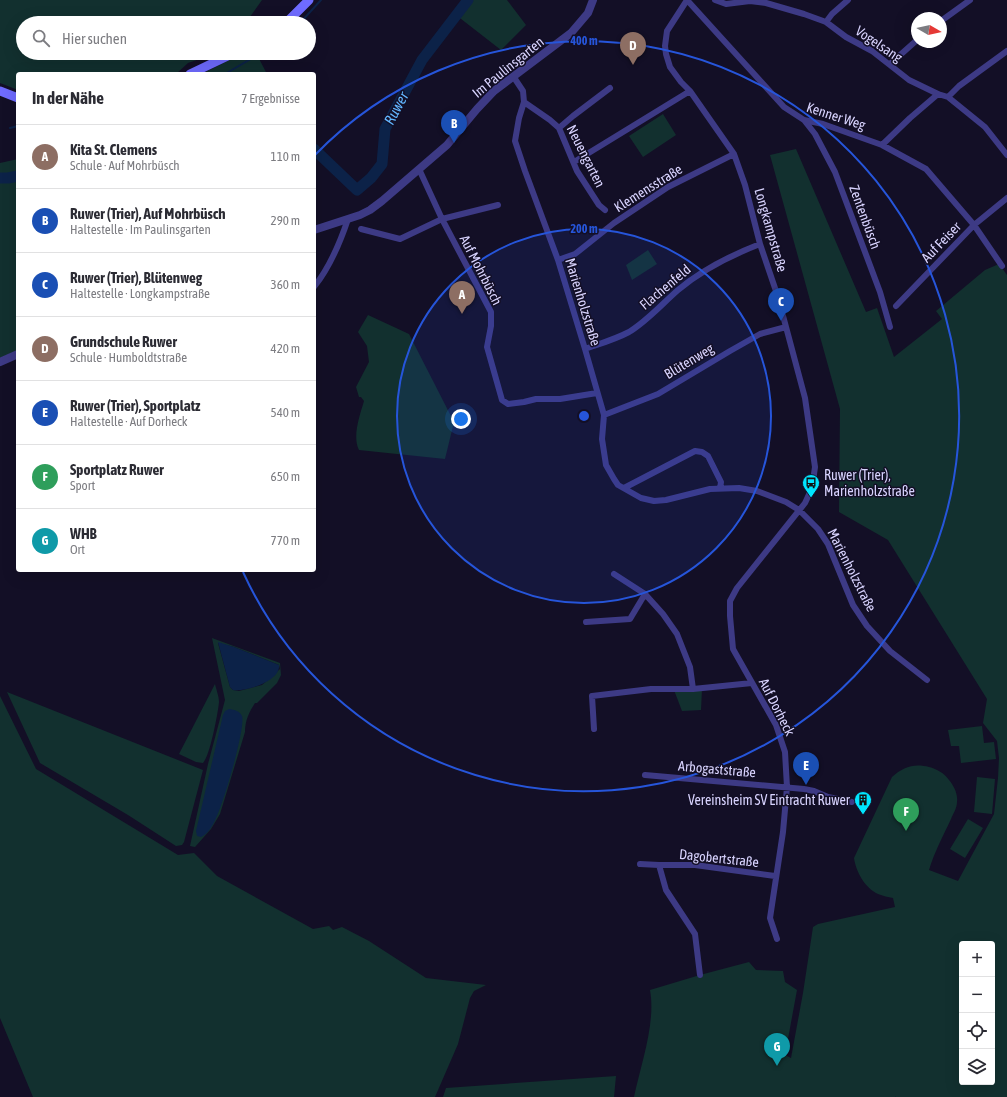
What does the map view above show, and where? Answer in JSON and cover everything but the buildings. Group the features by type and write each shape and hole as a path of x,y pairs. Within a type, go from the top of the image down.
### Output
{"main road":[{"path":"293,16 309,0"},
{"path":"194,72 219,60"},
{"path":"0,91 16,97"}],"street":[{"name":"Im Paulinsgarten","path":"316,229 360,215 377,206 447,145 477,109 494,92 513,76 560,42 578,26 591,9 593,0"},
{"name":"Longkampstraße","path":"687,0 667,31 665,46 666,54 670,67 690,91 734,154 745,185 760,244 778,297 805,398 815,467 812,488 809,496 799,510"},
{"name":"Kenner Weg","path":"687,0 784,107 804,120 824,124 882,144 926,169 974,225 1002,266"},
{"name":"Vogelsang","path":"715,0 726,4 750,1 766,3 826,22 890,64 909,80 938,94 948,97 985,127 1007,155"},
{"path":"826,22 832,14 848,0"},
{"path":"947,17 970,0"},
{"path":"890,64 911,45"},
{"path":"948,97 959,86 1007,51"},
{"path":"513,76 523,91 524,102"},
{"path":"559,128 572,116 610,88"},
{"path":"574,162 690,91"},
{"path":"882,144 938,94"},
{"name":"Neuengarten","path":"524,102 559,128 577,171 595,200 605,210"},
{"name":"Marienholzstraße","path":"524,102 519,118 515,141 524,171 558,260 585,349 604,414 602,439 606,465 618,485 641,498 654,501 666,500 710,489 739,488 757,491 786,502 799,510 818,528 828,544 853,605 867,626 890,651 927,680"},
{"name":"Zentenbüsch","path":"804,120 815,134 835,172 880,292 890,327"},
{"name":"Klemensstraße","path":"558,260 575,254 614,223 668,187 734,154"},
{"name":"Auf Mohrbüsch","path":"419,169 442,219 491,312 491,326 488,334 487,347 502,400 508,404 536,399 560,399 597,392"},
{"name":"Auf Feiser","path":"896,306 974,225 1007,198"},
{"name":"Auf Mohrbüsch","path":"361,229 400,239 442,219 498,205"},
{"path":"316,284 333,256 348,219"},
{"name":"Flachenfeld","path":"585,349 628,333 678,290 707,268 733,254 760,244"},
{"name":"Blütenweg","path":"604,414 658,394 760,334 786,327"},
{"path":"0,362 16,355"},
{"path":"624,488 695,451 702,452 708,456 721,482 720,489"},
{"name":"Auf Dorheck","path":"777,939 770,918 783,832 787,787 785,752 776,725 733,649 730,601 737,588 799,510"},
{"path":"614,574 644,594 663,614 677,634 690,667 693,689"},
{"path":"586,622 630,619 644,594"},
{"path":"594,729 592,696 652,689 693,689 752,683"},
{"name":"Arbogaststraße","path":"645,775 787,787 809,790 828,797 852,802"},
{"name":"Dagobertstraße","path":"640,864 695,865 776,876"},
{"name":"Dagobertstraße","path":"659,865 666,890 695,934 700,975"}],"green space":[{"path":"0,0 262,0 251,16 16,16 16,60 197,60 188,63 178,72 16,72 16,89 0,83"},
{"path":"468,0 507,0 526,25 501,50 456,15"},
{"path":"229,60 260,60 266,72 206,72"},
{"path":"663,114 676,135 643,157 629,136"},
{"path":"796,149 866,312 877,308 894,357 942,319 936,311 985,270 999,264 1007,275 1007,1097 634,1097 649,1030 651,1016 650,990 749,962 756,970 783,971 785,982 797,990 785,1055 791,1058 813,927 818,924 895,907 893,898 878,894 865,884 859,874 854,858 892,777 905,768 918,765 932,768 940,772 952,785 957,799 956,809 936,851 929,870 958,881 994,814 999,758 997,741 983,723 987,699 888,540 839,512 840,409 770,155"},
{"path":"16,159 16,351 0,358 0,163"},
{"path":"648,250 657,264 632,280 626,265"},
{"path":"368,315 409,334 454,422 445,459 359,450 356,432 364,401 361,397 359,397 356,387 369,362 367,346 358,332"},
{"path":"212,638 280,663 281,675 277,683 257,703 255,703 248,717 245,732 220,814 211,829 195,847 190,846 208,764 225,700","holes":["218,643 234,647 279,665 280,669 262,685 239,691 233,690 230,687"]},
{"path":"215,684 219,702 213,734 206,759 203,763 196,762 179,754"},
{"path":"702,689 701,710 682,711 674,690"},
{"path":"7,692 203,770 182,845 176,846 128,815 40,763"},
{"path":"0,696 36,769 178,855 194,853 217,876 313,929 329,926 333,930 342,927 369,941 426,978 486,985 474,991 470,998 458,1044 435,1097 33,1097 0,1018"},
{"path":"982,726 984,743 994,742 996,759 961,763 959,746 951,746 948,730"},
{"path":"977,777 995,779 992,814 974,812"},
{"path":"968,819 983,828 965,858 950,849"},
{"path":"616,1076 614,1097 443,1097 446,1088"}],"water":[{"path":"218,642 279,665 278,671 274,676 262,684 246,689 233,690 230,687"},
{"path":"229,709 238,711 242,716 241,735 228,783 215,821 206,834 201,837 197,836 196,831 223,715 225,711"}],"waterway":[{"path":"306,16 321,0"},
{"name":"Ruwer","path":"316,151 357,190 371,178 382,164 385,129 422,60 468,0"},
{"path":"228,72 249,60"},
{"path":"10,128 16,126"},
{"name":"Ruwer","path":"0,178 16,176"}],"place":[{"name":"Grundschule Ruwer","path":"633,65"},
{"name":"Ruwer (Trier), Auf Mohrbüsch","path":"454,143"},
{"name":"Kita St. Clemens","path":"462,314"},
{"name":"Ruwer (Trier), Blütenweg","path":"781,321"},
{"name":"Ruwer (Trier), Marienholzstraße","path":"811,498"},
{"name":"Ruwer (Trier), Sportplatz","path":"806,785"},
{"name":"Vereinsheim SV Eintracht Ruwer","path":"863,815"},
{"name":"Sportplatz Ruwer","path":"906,831"},
{"name":"WHB","path":"777,1066"}]}
